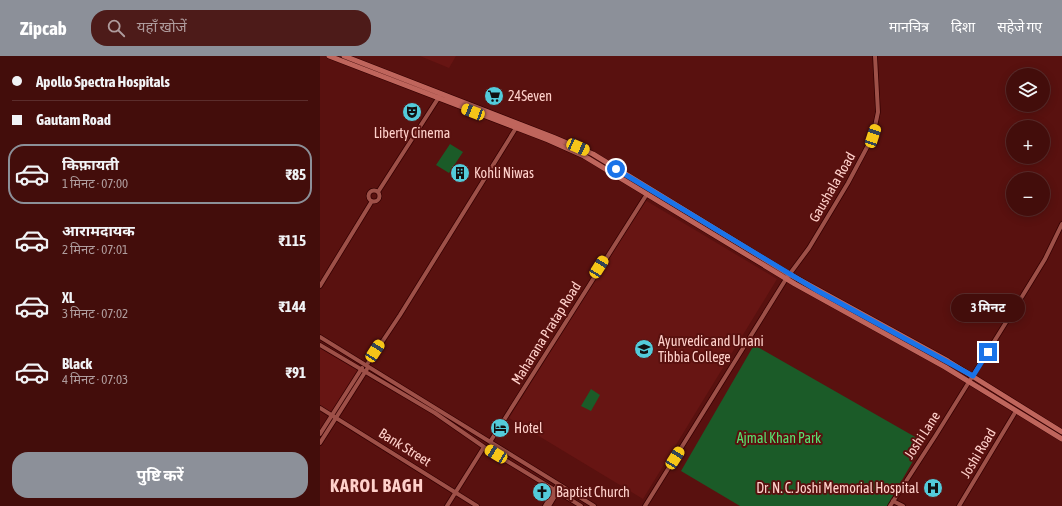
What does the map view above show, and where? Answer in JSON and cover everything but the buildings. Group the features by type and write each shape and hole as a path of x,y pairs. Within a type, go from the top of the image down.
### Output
{"main road":[{"path":"329,56 553,136 593,154 787,276 973,376 1062,432"},
{"path":"344,56 584,156 969,382 1062,439"}],"street":[{"name":"Gaushala Road","path":"645,506 787,276 821,229 873,136 878,112 875,56"},
{"path":"320,286 372,201 379,198 378,192 439,96"},
{"path":"320,443 365,366 400,315 516,128"},
{"path":"372,201 369,197 370,192 373,190 378,192"},
{"name":"Maharana Pratap Road","path":"490,442 647,194"},
{"name":"Joshi Lane","path":"890,506 973,376 1045,259 1062,224"},
{"path":"320,337 436,413 484,447 581,506"},
{"path":"320,344 365,366 594,506"},
{"name":"Bank Street","path":"320,408 477,506"},
{"name":"Joshi Road","path":"959,506 1016,411"},
{"path":"320,434 334,417"},
{"path":"447,506 484,447"},
{"path":"545,506 560,485"},
{"path":"550,506 556,491"},
{"path":"893,501 903,506"}],"shaded area":[{"path":"420,56 456,56 449,68"},
{"name":"Ayurvedic and Unani Tibbia College","path":"645,200 777,279 643,499 509,418"},
{"path":"320,344 364,370 335,416 320,406"}],"green space":[{"path":"450,144 463,152 449,173 436,165"},
{"name":"Ajmal Khan Park","path":"754,345 924,442 887,506 740,506 681,471"},
{"path":"591,389 600,395 591,411 581,406"}],"place":[{"name":"24Seven","path":"494,96"},
{"name":"Liberty Cinema","path":"412,112"},
{"name":"Kohli Niwas","path":"460,173"},
{"name":"Ayurvedic and Unani Tibbia College","path":"644,349"},
{"name":"Hotel","path":"500,428"},
{"name":"Dr. N. C. Joshi Memorial Hospital","path":"933,488"},
{"name":"Baptist Church","path":"542,492"}],"district":[{"name":"KAROL BAGH","path":"377,486"}],"route":[{"path":"616,169 660,197 818,291 973,376 988,352"}]}
